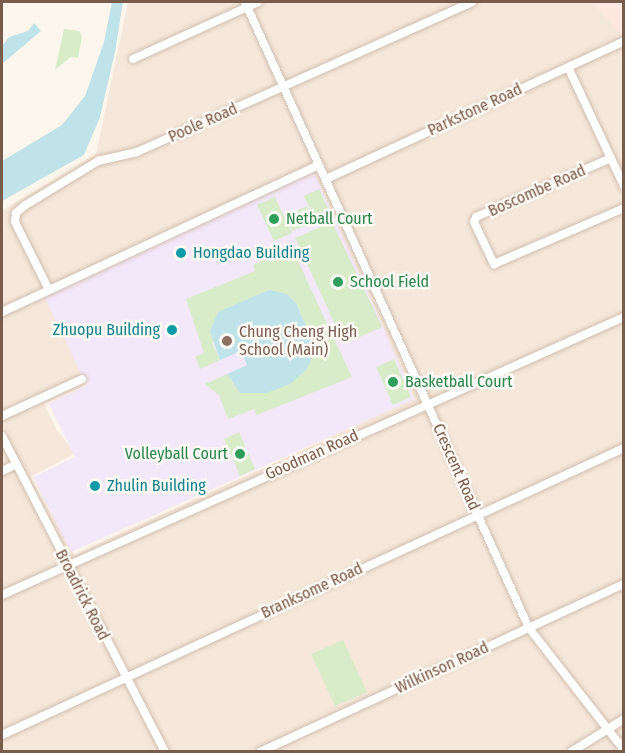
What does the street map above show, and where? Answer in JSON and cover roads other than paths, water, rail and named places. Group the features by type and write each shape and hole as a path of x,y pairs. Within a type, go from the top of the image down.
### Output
{"street":[{"path":"133,59 246,4 258,2"},
{"name":"Poole Road","path":"49,290 15,222 19,209 98,161 137,152 472,2"},
{"name":"Crescent Road","path":"246,4 529,628 624,750"},
{"name":"Parkstone Road","path":"326,179 624,41"},
{"path":"568,67 623,182"},
{"name":"Boscombe Road","path":"611,158 476,217 474,222 494,264 624,208"},
{"path":"2,312 319,165"},
{"name":"Goodman Road","path":"2,595 624,317"},
{"path":"2,416 82,379"},
{"name":"Broadrick Road","path":"2,436 66,566 165,752"},
{"name":"Branksome Road","path":"2,735 624,448"},
{"path":"2,471 15,465"},
{"name":"Wilkinson Road","path":"260,752 624,584"},
{"path":"571,752 624,719"}],"water":[{"path":"112,2 123,2 115,52 100,117 84,155 2,201 2,161 62,125 85,96 104,42"},
{"path":"34,23 41,31 2,64 2,46 9,37 28,31"},
{"path":"269,290 287,294 296,303 313,342 313,355 307,369 290,384 267,393 240,393 227,374 247,365 241,351 220,360 210,331 218,312"}],"place":[{"name":"Netball Court","path":"274,219"},
{"name":"Hongdao Building","path":"181,253"},
{"name":"School Field","path":"338,282"},
{"name":"Zhuopu Building","path":"172,330"},
{"name":"Chung Cheng High School (Main)","path":"227,341"},
{"name":"Basketball Court","path":"393,382"},
{"name":"Volleyball Court","path":"240,454"},
{"name":"Zhulin Building","path":"95,486"}]}
